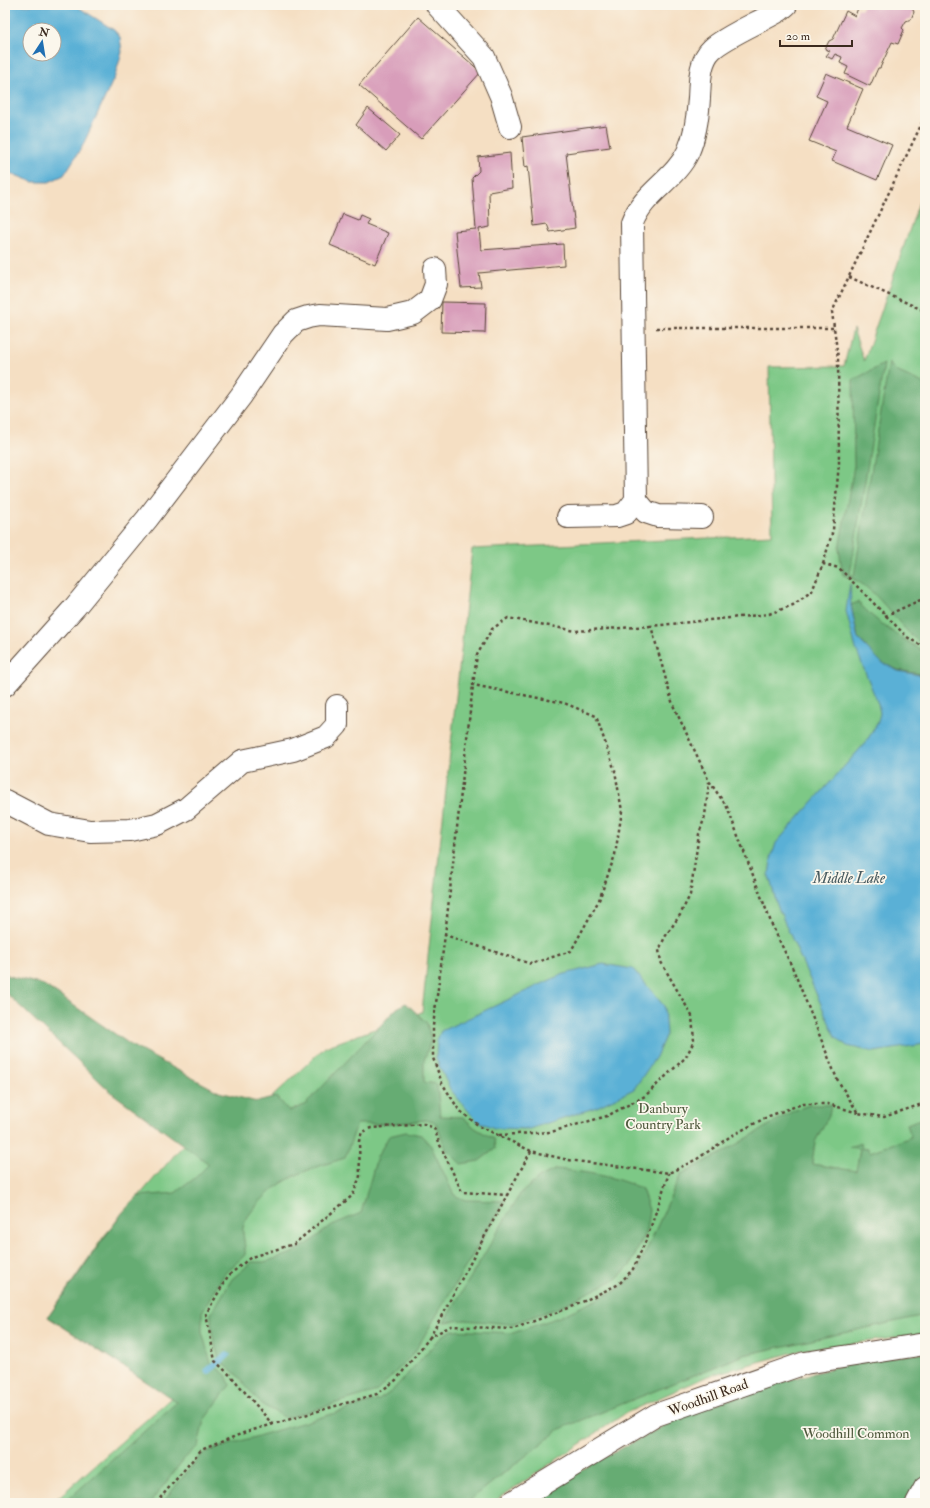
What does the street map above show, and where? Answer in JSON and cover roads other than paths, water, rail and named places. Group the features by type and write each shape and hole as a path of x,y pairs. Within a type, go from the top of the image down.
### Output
{"street":[{"path":"437,5 439,9 484,56 501,96 510,128"},
{"path":"568,518 617,516 626,513 636,500 632,223 640,206 674,173 688,152 694,133 699,99 700,73 710,50 721,42 780,10 786,5"},
{"path":"5,685 75,607 147,519 242,396 283,334 296,321 308,317 320,316 387,319 413,313 430,300 436,284 435,270"},
{"path":"636,500 646,512 658,516 702,517"},
{"path":"5,801 49,824 90,831 130,830 157,824 186,809 242,761 293,750 326,737 337,725 337,706"},
{"name":"Woodhill Road","path":"511,1503 662,1413 806,1363 925,1344"},
{"path":"917,1503 925,1488"}],"water":[{"path":"5,5 75,5 114,30 120,37 122,52 115,76 82,147 64,175 49,182 33,182 5,171"},
{"name":"Middle Lake","path":"850,584 851,606 858,639 881,662 898,671 925,676 925,1044 874,1052 847,1046 835,1036 777,905 769,876 771,859 776,843 866,742 878,722 880,713 878,704 856,649 846,611"},
{"path":"603,964 633,969 664,1006 666,1034 656,1057 634,1089 597,1107 529,1129 494,1128 477,1121 450,1089 436,1059 437,1040 441,1031 561,975"}],"waterway":[{"path":"208,1371 227,1355"}],"park label":[{"name":"Danbury Country Park","path":"663,1116"},
{"name":"Woodhill Common","path":"856,1433"}]}
